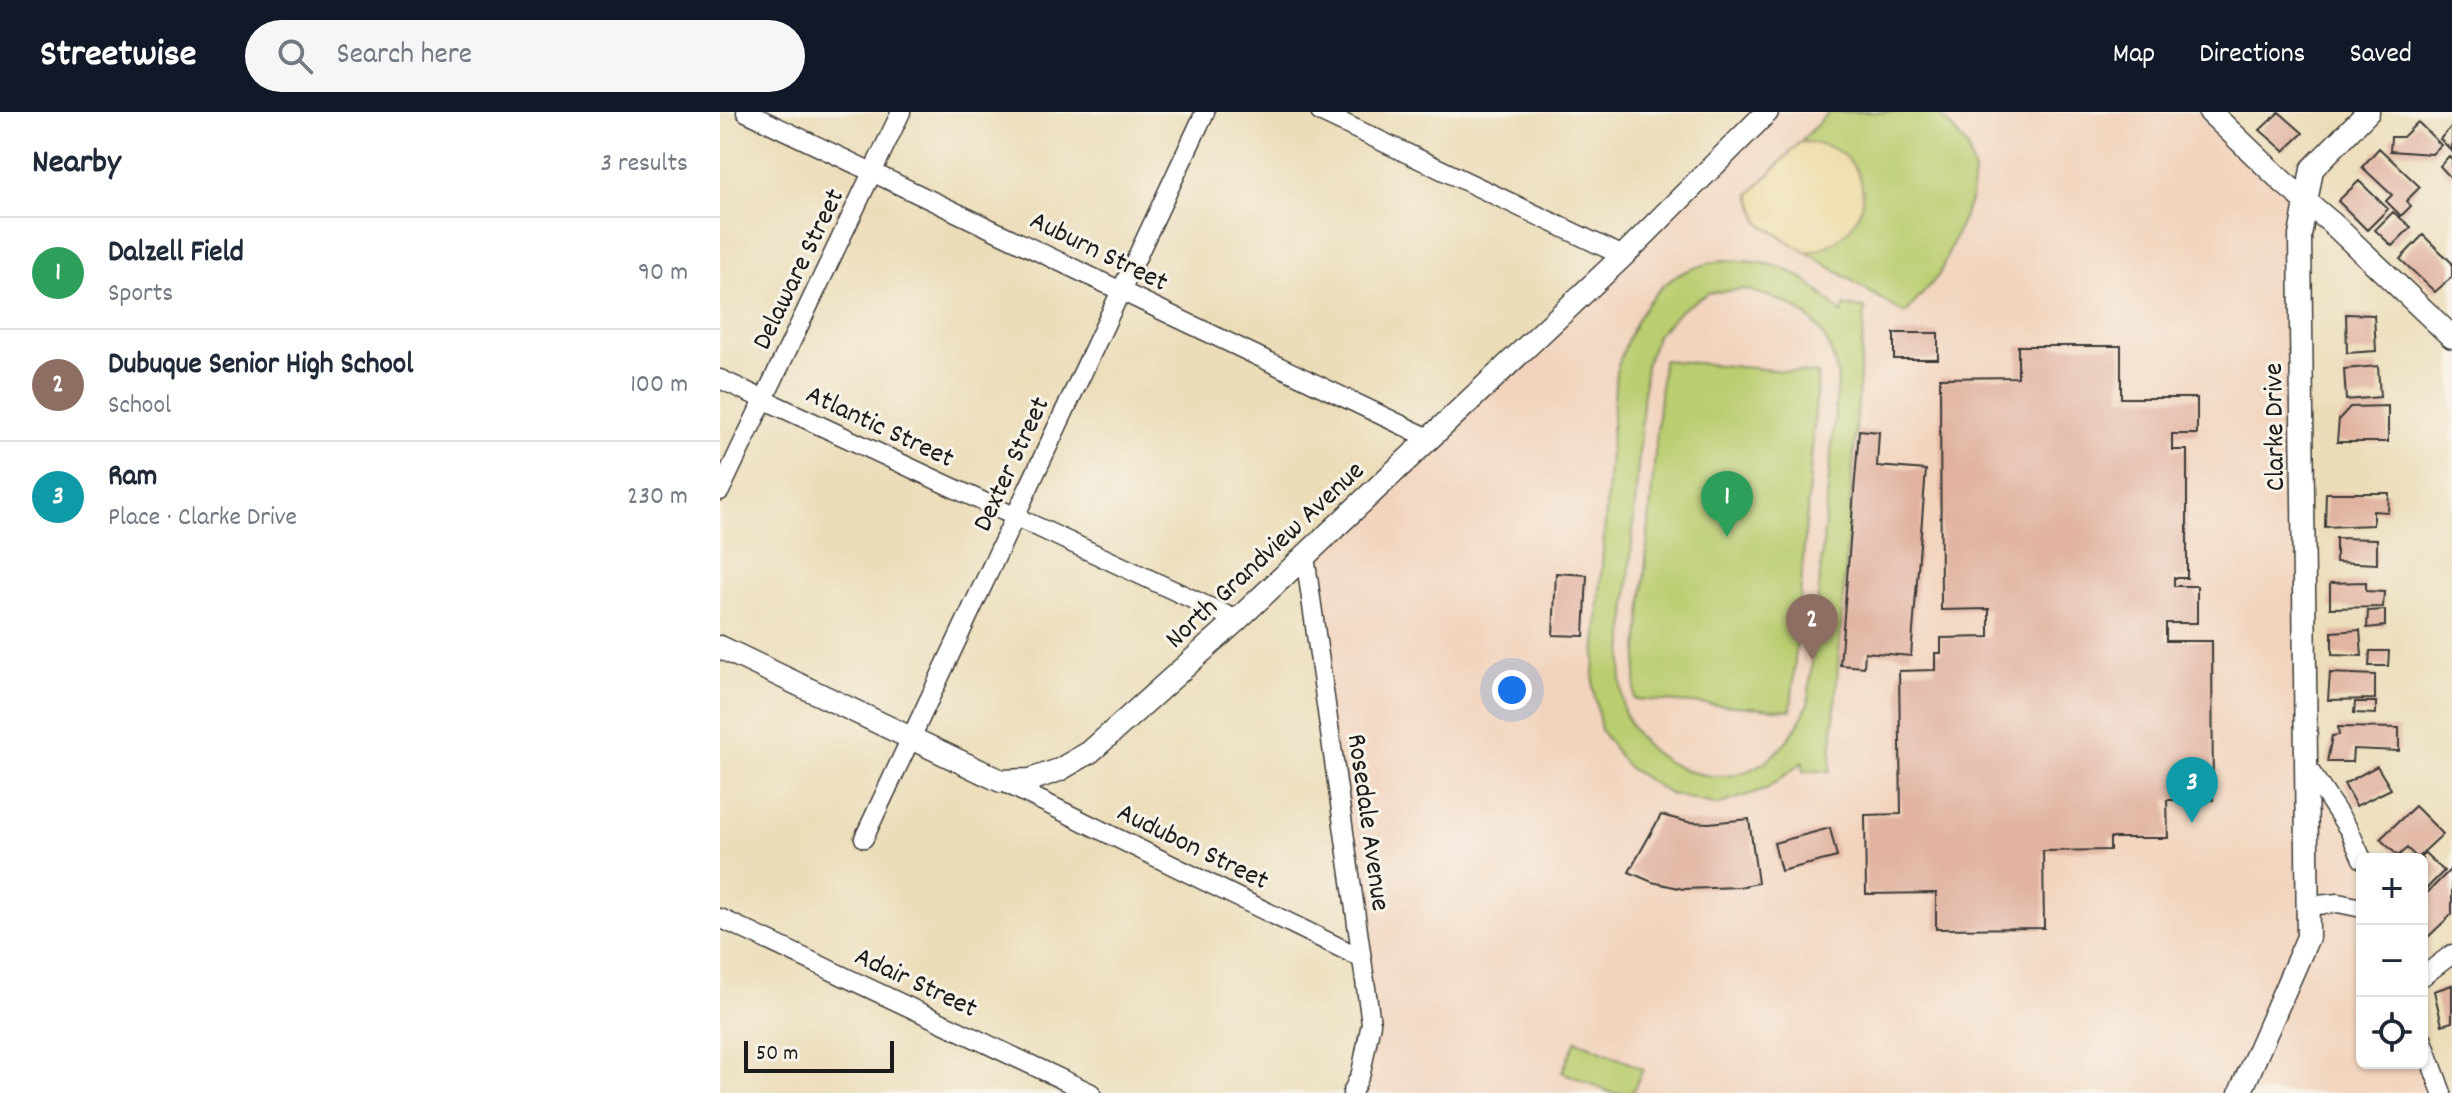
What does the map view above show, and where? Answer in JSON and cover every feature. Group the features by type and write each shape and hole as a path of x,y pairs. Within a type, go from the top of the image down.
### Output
{"street":[{"name":"Auburn Street","path":"746,112 1429,438"},
{"name":"Delaware Street","path":"720,491 901,112"},
{"name":"Dexter Street","path":"864,838 1205,112"},
{"path":"1320,112 1623,256"},
{"name":"North Grandview Avenue","path":"1001,781 1030,780 1059,770 1090,752 1237,620 1623,256 1767,112"},
{"path":"2210,112 2452,337"},
{"name":"Clarke Drive","path":"2240,1093 2308,937 2300,236 2312,169 2368,112"},
{"name":"Atlantic Street","path":"720,379 1237,620"},
{"name":"Rosedale Avenue","path":"1305,556 1371,1023 1361,1073 1352,1093"},
{"path":"720,647 1001,781"},
{"path":"2306,765 2349,830 2359,853"},
{"name":"Audubon Street","path":"1001,781 1361,958"},
{"path":"2307,906 2338,903 2356,907"},
{"name":"Adair Street","path":"720,918 1091,1093"},
{"path":"2428,972 2452,954"},
{"path":"2428,1054 2442,1093"}],"shaded area":[{"path":"1763,112 2212,112 2300,192 2306,765 2358,853 2356,853 2356,1069 2426,1069 2442,1093 1352,1093 1371,1023 1305,556"}],"green space":[{"path":"1829,112 1938,112 1967,146 1974,172 1971,199 1939,275 1905,314 1760,223 1750,194"},
{"path":"1723,260 1762,263 1790,271 1814,287 1842,314 1844,306 1865,308 1830,771 1803,771 1803,762 1766,789 1717,805 1670,794 1626,766 1601,730 1593,687 1616,372 1633,327 1660,289 1686,271","holes":["1744,289 1795,308 1818,328 1827,342 1838,379 1808,704 1791,735 1768,760 1747,771 1710,776 1674,765 1658,755 1632,728 1622,704 1621,680 1646,365 1657,335 1681,310 1708,293"]},
{"path":"1663,360 1818,374 1791,710 1634,699"},
{"path":"1576,1040 1643,1069 1632,1093 1612,1093 1562,1072"}],"sand":[{"path":"1800,142 1826,146 1845,157 1857,172 1862,190 1860,210 1850,228 1833,243 1807,253 1760,223 1750,194"}],"building":[{"path":"2279,112 2303,133 2284,151 2260,130"},
{"path":"2418,122 2441,145 2432,154 2390,151 2391,137 2403,137"},
{"path":"2452,126 2452,151 2440,139"},
{"path":"2379,148 2420,187 2406,201 2411,206 2401,216 2386,201 2392,195 2362,167"},
{"path":"2449,156 2452,159 2452,179 2440,166"},
{"path":"2359,181 2388,209 2367,230 2338,201"},
{"path":"2393,212 2411,227 2392,246 2375,230"},
{"path":"2423,235 2452,263 2452,277 2435,292 2400,259"},
{"path":"2346,314 2374,315 2376,351 2347,353"},
{"path":"1894,333 1938,333 1938,359 1894,359"},
{"path":"2018,346 2121,346 2121,398 2197,398 2197,434 2172,434 2172,450 2187,450 2187,578 2174,578 2174,586 2197,586 2197,623 2166,623 2166,641 2212,641 2213,800 2167,800 2168,838 2110,838 2110,850 2043,851 2044,928 1936,929 1936,893 1866,894 1865,815 1901,814 1899,671 1935,670 1935,653 1941,653 1941,638 1989,637 1989,609 1941,610 1940,378 2018,377"},
{"path":"2378,366 2380,397 2346,400 2344,369"},
{"path":"2388,406 2388,442 2337,442 2339,419 2350,407"},
{"path":"1859,430 1879,432 1877,466 1926,470 1911,656 1865,652 1864,667 1840,665"},
{"path":"2326,493 2389,493 2388,512 2373,511 2373,525 2325,527"},
{"path":"2336,538 2377,539 2377,564 2336,562"},
{"path":"1556,573 1587,575 1584,636 1553,635"},
{"path":"2366,582 2366,591 2384,592 2383,607 2330,608 2330,583"},
{"path":"2385,610 2385,626 2367,628 2368,611"},
{"path":"2360,630 2362,656 2332,655 2332,632"},
{"path":"2370,651 2389,651 2388,666 2369,666"},
{"path":"2330,673 2375,675 2375,699 2328,700"},
{"path":"2355,702 2376,702 2376,714 2354,713"},
{"path":"2338,727 2399,728 2399,751 2353,749 2352,762 2327,762 2332,736 2339,735"},
{"path":"2377,766 2391,789 2356,806 2344,784"},
{"path":"2415,806 2443,834 2422,853 2412,853 2407,848 2401,853 2395,853 2380,839"},
{"path":"1661,815 1688,822 1709,823 1749,819 1758,883 1739,887 1683,889 1652,882 1629,872"},
{"path":"1830,828 1837,857 1781,871 1774,843"},
{"path":"2428,856 2444,871 2428,887"},
{"path":"2452,868 2452,914 2428,937 2428,925 2428,892"},
{"path":"2452,985 2452,1022 2442,1025 2434,991"}],"place":[{"name":"Dalzell Field","path":"1727,537"},
{"name":"Dubuque Senior High School","path":"1812,660"},
{"name":"Ram","path":"2192,823"}]}
